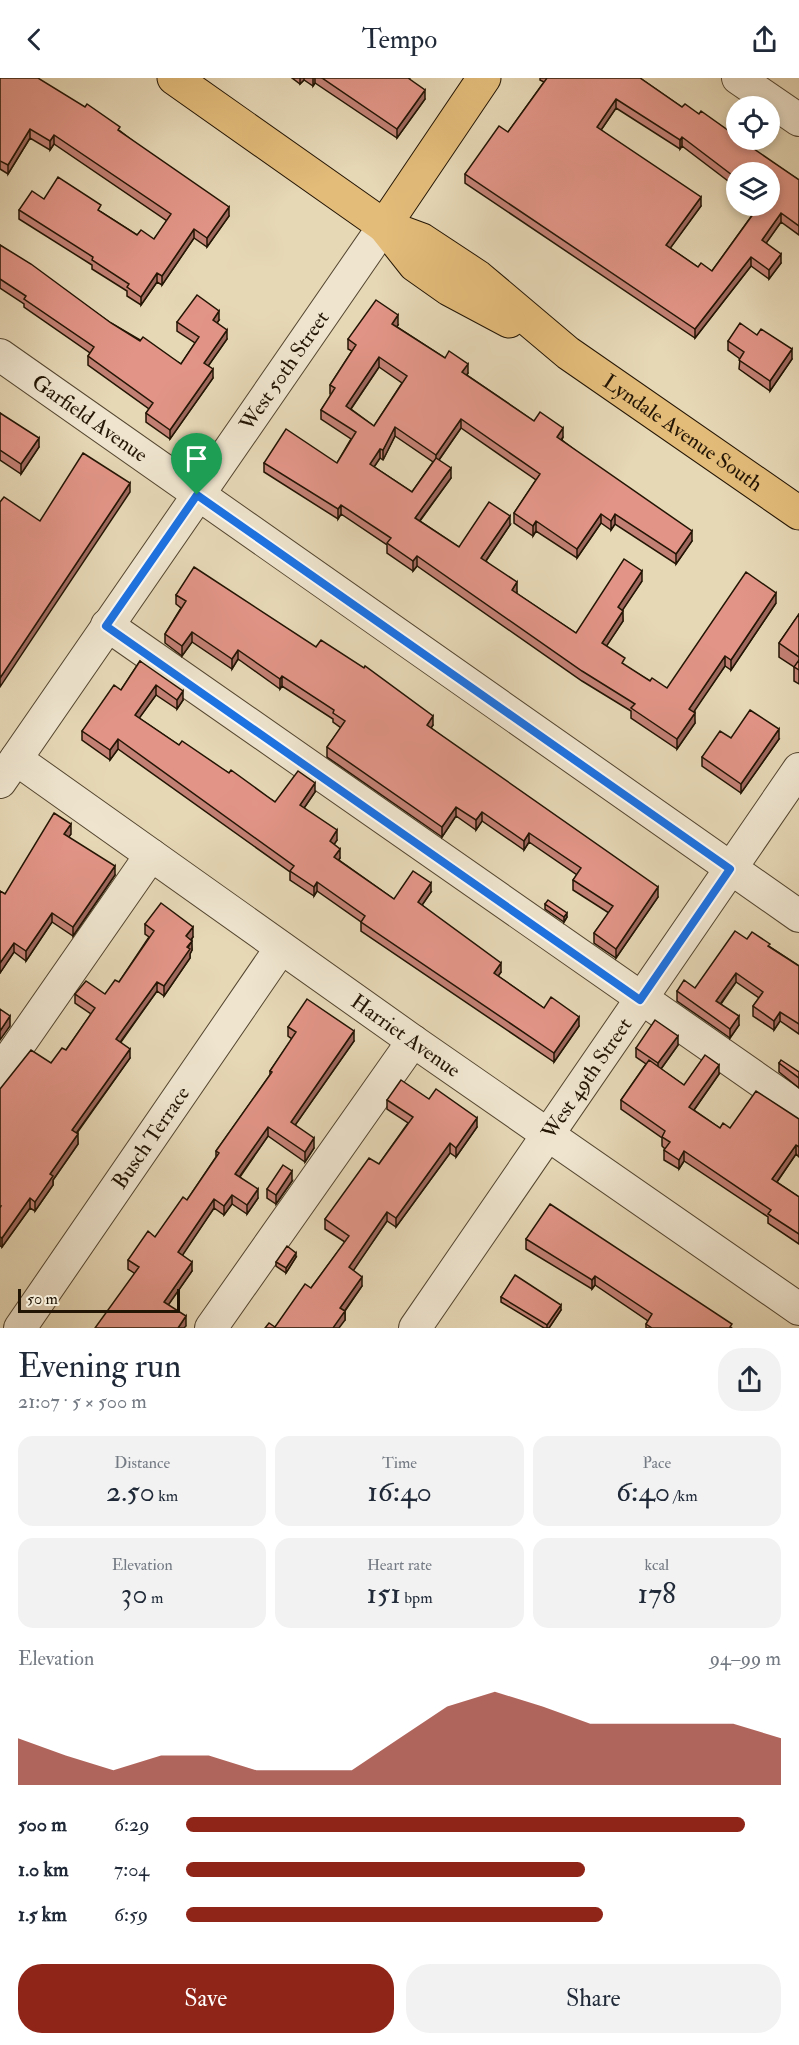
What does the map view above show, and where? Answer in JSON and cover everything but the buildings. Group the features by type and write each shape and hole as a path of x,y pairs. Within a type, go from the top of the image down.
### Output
{"main road":[{"name":"Lyndale Avenue South","path":"174,78 384,226 409,260 449,289 568,353 799,513"},
{"name":"West 50th Street","path":"384,226 484,78"}],"street":[{"path":"738,78 799,120"},
{"name":"West 50th Street","path":"6,770 384,226"},
{"name":"Garfield Avenue","path":"0,355 799,916"},
{"path":"106,626 640,1000 799,1108"},
{"name":"Harriet Avenue","path":"6,770 151,855 413,1041 799,1309"},
{"name":"West 49th Street","path":"415,1328 799,770"},
{"path":"0,1072 151,855"},
{"name":"Busch Terrace","path":"20,1328 281,948"},
{"path":"212,1328 413,1041"}],"route":[{"path":"197,495 730,869 640,1000 106,626 197,495"}]}
